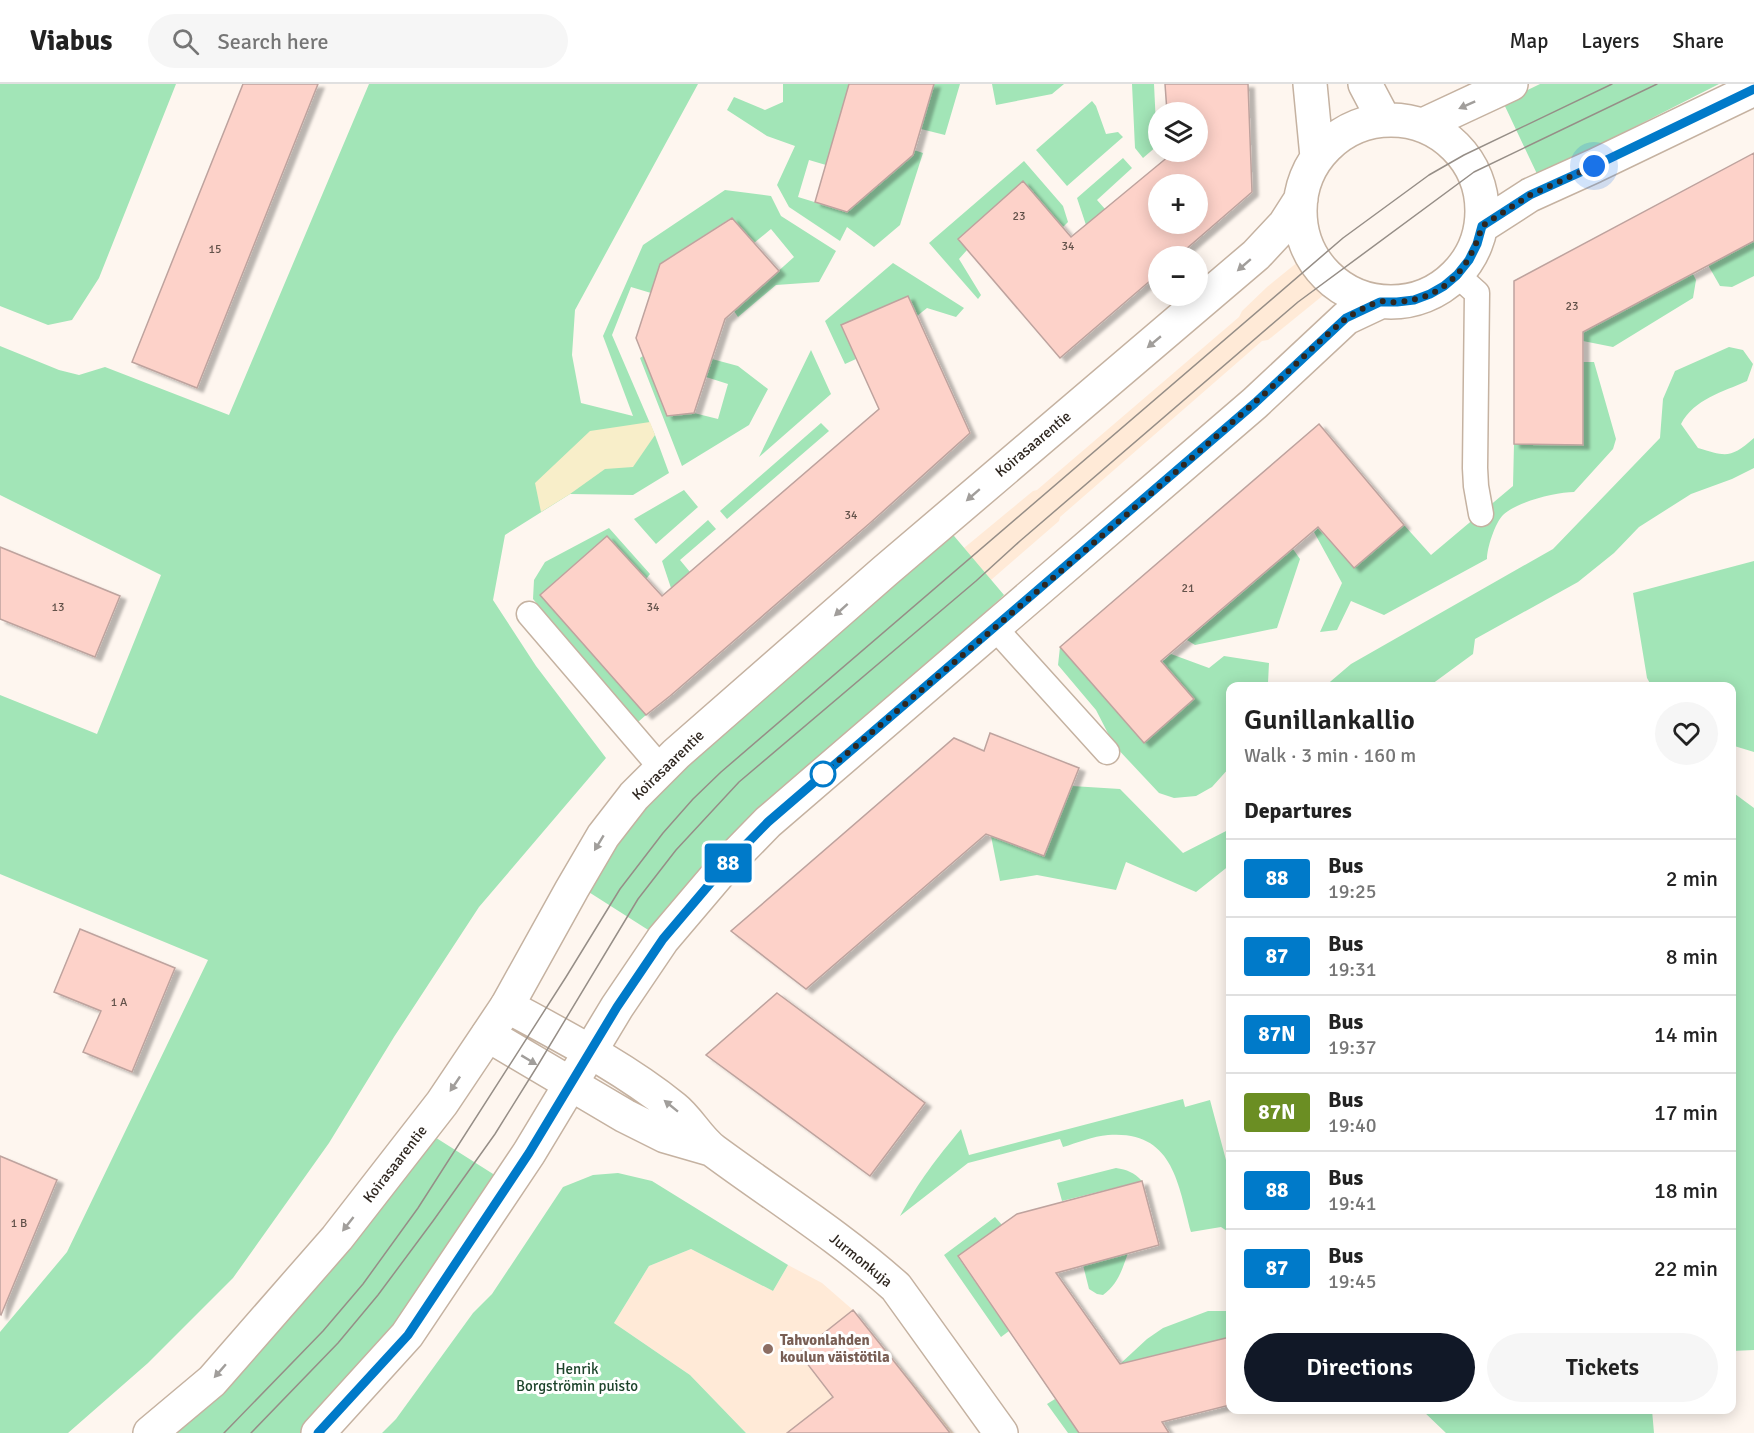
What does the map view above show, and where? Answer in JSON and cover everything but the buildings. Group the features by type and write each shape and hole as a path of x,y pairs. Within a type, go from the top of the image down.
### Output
{"street":[{"path":"1311,84 1317,157"},
{"path":"1365,84 1384,120"},
{"path":"1422,125 1511,84"},
{"path":"1482,226 1530,195 1754,89"},
{"path":"1384,120 1403,120 1422,125 1445,137 1470,163 1482,198 1482,226 1469,260 1444,286 1414,300 1380,302 1344,290 1329,279 1322,270 1307,247 1302,231 1300,199 1306,177 1317,157 1335,138 1358,126 1384,120"},
{"name":"Koirasaarentie","path":"150,1433 212,1381 337,1238 442,1102 507,1006 603,836 634,796 676,754 893,564 1256,255 1285,224 1300,199"},
{"path":"318,1433 408,1335 529,1153 590,1052 663,939 725,866 768,822 1255,403 1346,318 1380,302"},
{"name":"Jurmonkuja","path":"507,1006 644,1085 676,1109 710,1149 853,1250 896,1287 1001,1433"},
{"name":"Jurmonkuja","path":"488,1035 625,1116 665,1136 710,1149"}],"lane":[{"path":"1457,275 1477,293 1475,468 1481,514"},
{"path":"529,614 662,769"},
{"path":"994,627 1107,752"}],"shaded area":[{"path":"1299,261 1326,293 1268,340 1262,341 991,580 964,548 1037,490 1239,317 1242,311 1267,287"},
{"name":"Tahvonlahden koulun väistötila","path":"691,1249 773,1291 788,1265 822,1283 853,1310 954,1433 746,1433 690,1375 614,1323 649,1266"}],"green space":[{"path":"0,84 176,84 99,278 72,320 48,325 0,306"},
{"path":"369,84 698,84 575,310 572,355 581,403 633,416 603,336 643,245 725,190 771,196 781,216 836,251 819,282 776,285 738,317 734,311 794,257 771,229 754,243 731,218 660,264 651,293 631,287 612,335 669,473 633,495 570,494 505,535 493,600 536,666 606,758 479,907 394,1037 329,1143 233,1278 148,1363 68,1433 0,1433 0,1332 67,1252 208,960 0,874 0,695 97,734 161,575 0,495 0,346 59,370 79,375 105,367 229,415"},
{"path":"783,84 849,84 826,165 809,160 798,197 847,212 914,150 923,153 900,225 874,247 847,227 840,241 789,207 777,185 795,146 767,136 727,110 734,97 765,110 783,102"},
{"path":"934,84 960,84 945,135 921,129"},
{"path":"992,84 1064,84 1052,94 996,105"},
{"path":"1132,84 1154,84 1155,102 1148,102 1148,154 1143,158 1135,148"},
{"path":"1540,84 1719,84 1538,176 1503,102"},
{"path":"1092,101 1106,134 1118,132 1123,137 1067,186 1036,150"},
{"path":"1123,158 1132,168 1097,200 1105,209 1086,225 1077,198"},
{"path":"1024,161 1063,206 1068,222 1063,227 1023,182 958,239 967,250 959,259 981,295 978,299 929,243"},
{"path":"1754,241 1754,276 1732,287 1720,286 1708,265"},
{"path":"893,263 964,308 956,317 927,308 917,316 908,296 841,325 856,359 845,364 825,321"},
{"path":"1693,274 1696,280 1693,298 1613,347 1583,341 1583,332"},
{"path":"1729,347 1743,350 1753,364 1747,381 1701,402 1693,408 1681,424 1698,448 1716,453 1734,452 1754,438 1754,468 1691,494 1639,527 1614,553 1578,582 1475,639 1473,654 1435,682 1330,682 1351,664 1553,549 1660,438 1663,399 1675,371"},
{"path":"811,350 831,394 759,457"},
{"path":"643,356 668,416 694,413 718,419 728,384 706,377 712,359 738,366 768,389 749,425 682,466 640,358"},
{"path":"1583,362 1594,362 1616,439 1613,449 1574,492 1537,499 1509,510 1494,530 1487,559 1384,615 1351,601 1337,630 1320,632 1342,583 1314,532 1318,528 1354,568 1404,525 1431,555 1513,486 1514,444 1583,445"},
{"path":"821,423 829,431 727,519 720,511"},
{"path":"684,490 698,507 656,544 634,519"},
{"path":"708,520 716,529 680,560 690,572 671,588 662,561"},
{"path":"609,528 650,574 646,579 607,536 540,595 646,715 638,722 533,599 534,580 545,562"},
{"path":"949,530 1004,595 875,715 653,933 584,889 637,811"},
{"path":"1293,549 1300,559 1277,628 1195,645 1187,640"},
{"path":"1754,561 1754,752 1736,747 1736,682 1649,682 1633,593"},
{"path":"1060,647 1144,742 1194,699 1162,662 1171,654 1209,668 1224,656 1269,663 1268,682 1226,682 1226,771 1212,787 1196,796 1174,798 1159,793 1114,745 1096,710 1058,665"},
{"path":"1072,786 1120,789 1183,853 1226,831 1226,868 1196,892 1126,862 1116,890 1037,875 1000,881 991,836 1044,856"},
{"path":"1736,795 1754,808 1754,1350 1736,1351"},
{"path":"1183,1099 1185,1107 1210,1100 1226,1160 1226,1230 1221,1227 1191,1232 1176,1178 1169,1163 1159,1151 1147,1141 1130,1136 1108,1135 1063,1147 1060,1139 968,1163 900,1216 928,1171 961,1129 969,1155"},
{"path":"430,1134 501,1179 450,1259 303,1433 172,1433"},
{"path":"1116,1168 1136,1175 1142,1181 1062,1201 1057,1183"},
{"name":"Henrik Borgströmin puisto","path":"618,1173 652,1181 788,1265 773,1291 691,1249 649,1266 614,1323 690,1375 746,1433 382,1433 396,1419 473,1313 492,1294 563,1187 593,1175"},
{"path":"995,1217 1002,1225 958,1257 1009,1331 1001,1337 944,1255"},
{"path":"1128,1253 1119,1276 1108,1291 1103,1295 1089,1289 1083,1265"},
{"path":"1208,1311 1226,1311 1226,1338 1120,1364 1147,1339 1163,1328"},
{"path":"1055,1399 1079,1433 1068,1433 1047,1404"},
{"path":"1426,1414 1652,1414 1654,1433 1446,1433"}],"sand":[{"path":"650,422 655,435 633,467 605,469 541,512 535,483 590,431"}],"tram line":[{"path":"224,1433 323,1331 363,1284 418,1208 620,889 663,833 693,799 721,772 1343,238 1429,175 1464,155 1612,84"},
{"path":"251,1433 338,1343 378,1295 495,1134 638,899 676,850 739,782 976,581 1298,302 1474,172 1657,84"}],"bus line":[{"name":"88","path":"318,1433 408,1335 529,1153 617,1007 663,939 725,866 768,822 1255,403 1346,318 1380,302 1414,300 1430,294 1457,275 1469,260 1482,226 1530,195 1754,89"}],"place":[{"name":"Tahvonlahden koulun väistötila","path":"768,1349"}],"route":[{"path":"823,774 1255,403 1346,318 1380,302 1414,300 1444,286 1469,260 1482,226 1530,195 1594,166"}]}
